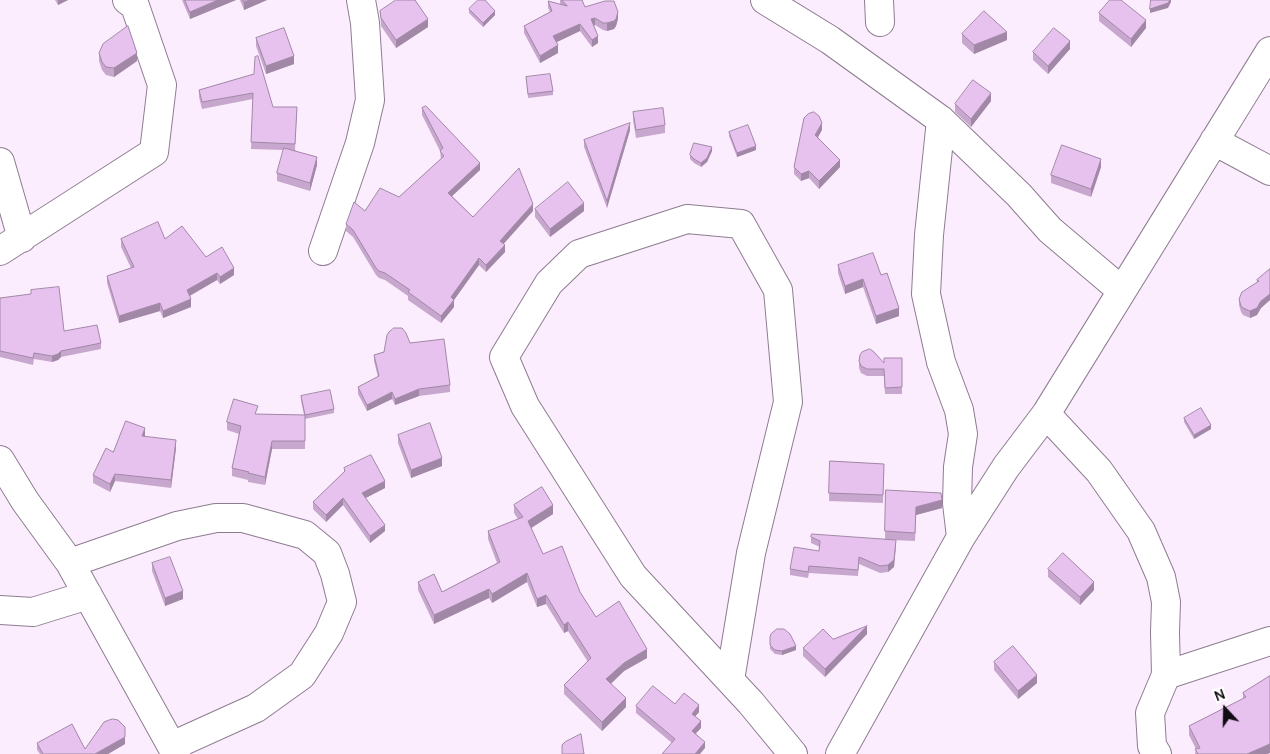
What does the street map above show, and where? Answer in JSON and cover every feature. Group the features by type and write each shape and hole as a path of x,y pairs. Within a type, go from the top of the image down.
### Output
{"street":[{"path":"0,162 11,245 154,152 162,85 135,6 126,0"},
{"path":"323,251 360,143 370,100 365,23 361,0"},
{"path":"765,0 830,40 941,120 1019,196 1050,230 1121,290"},
{"path":"840,754 961,537 1006,467 1046,414 1270,51"},
{"path":"941,120 929,235 926,294 940,362 959,410 963,434 958,467 958,503 961,537"},
{"path":"1214,141 1270,171"},
{"path":"730,680 750,553 788,402 778,290 741,224 687,219 579,254 549,283 504,357 525,406 633,576 751,703 793,754"},
{"path":"1046,414 1100,471 1141,531 1161,577 1166,602 1166,675 1150,713 1152,746 1157,754"},
{"path":"0,460 25,501 70,563 174,750 256,708 302,676 329,633 342,602 335,574 327,553 305,535 243,518 216,518 178,526 70,563"},
{"path":"0,610 33,612 88,595"},
{"path":"1166,675 1270,641"}],"building":[{"path":"185,0 218,0 190,12"},
{"path":"396,0 415,0 428,19 396,40 381,18 380,11"},
{"path":"478,0 485,0 495,11 483,23 469,9"},
{"path":"562,0 582,0 585,7 605,1 614,1 618,12 614,21 607,23 603,23 595,18 591,19 598,36 592,40 580,24 553,36 558,45 540,56 524,26 552,11 548,1 567,6"},
{"path":"1110,0 1121,0 1146,20 1131,39 1099,13"},
{"path":"1151,0 1170,0 1168,3 1150,9"},
{"path":"984,11 1007,32 974,45 962,34"},
{"path":"128,26 137,53 114,68 106,67 99,53 103,44"},
{"path":"284,28 294,56 266,66 256,38"},
{"path":"1054,28 1070,41 1048,66 1033,52"},
{"path":"258,56 273,107 297,107 295,144 251,142 253,93 202,102 199,90 254,74 255,57"},
{"path":"550,74 553,91 528,94 526,77"},
{"path":"973,80 991,93 971,119 955,104"},
{"path":"426,106 480,163 448,193 473,217 519,168 533,204 500,241 505,245 486,265 479,258 451,297 454,300 441,316 408,292 410,290 379,271 353,230 346,224 354,202 365,211 380,188 399,197 444,156 440,151 443,148 422,108"},
{"path":"663,108 665,125 636,130 633,112"},
{"path":"814,112 819,116 822,123 815,135 840,160 819,181 809,171 801,174 794,167 804,118"},
{"path":"630,123 607,201 584,140"},
{"path":"748,125 756,146 737,153 729,132"},
{"path":"694,143 712,147 707,158 701,163 690,155"},
{"path":"1062,145 1101,159 1091,189 1051,175"},
{"path":"284,148 317,157 310,183 277,173"},
{"path":"568,182 584,203 550,229 535,209"},
{"path":"158,222 165,239 182,226 206,257 222,247 234,268 220,277 217,273 187,290 191,299 163,311 160,303 119,316 107,276 134,267 121,239"},
{"path":"873,253 881,275 887,273 899,308 876,316 863,279 845,286 838,265"},
{"path":"1270,269 1270,294 1261,301 1257,308 1250,311 1243,308 1239,299 1242,292 1259,281 1257,280"},
{"path":"59,287 64,331 97,325 101,343 61,351 52,356 34,353 33,358 0,351 0,298 31,294 31,290"},
{"path":"394,328 402,328 410,343 444,339 450,385 419,389 395,399 392,392 367,405 358,387 379,376 374,355 384,352 387,335"},
{"path":"870,349 884,363 884,358 902,358 902,387 885,388 884,369 867,369 861,366 859,361 860,355 862,352"},
{"path":"330,390 334,409 305,415 301,396"},
{"path":"234,399 258,406 255,414 305,415 305,441 272,441 265,477 232,468 241,426 227,422"},
{"path":"1201,408 1211,425 1194,435 1184,418"},
{"path":"126,421 145,428 142,436 176,440 171,480 115,474 110,484 93,475 106,448 113,452"},
{"path":"430,423 442,458 411,470 398,435"},
{"path":"371,455 385,481 362,493 385,525 370,536 343,498 326,515 313,502 345,471 344,468"},
{"path":"830,461 884,464 883,495 829,493"},
{"path":"542,487 553,505 528,521 543,554 562,546 580,592 596,617 619,601 647,649 624,663 606,679 626,698 602,722 564,685 591,658 568,622 564,625 546,595 537,599 527,573 492,594 489,589 434,615 418,582 434,574 442,592 500,562 488,531 523,517 514,505"},
{"path":"886,490 941,493 942,500 916,507 915,533 885,531"},
{"path":"812,534 896,540 894,560 888,565 880,566 859,557 858,570 809,566 808,572 790,569 794,547 819,551 820,541 811,537"},
{"path":"1063,553 1094,582 1080,597 1048,569"},
{"path":"170,557 183,591 165,598 152,563"},
{"path":"867,626 825,669 803,648 823,629 833,639"},
{"path":"777,629 784,629 790,634 796,646 782,651 775,650 770,645 770,637"},
{"path":"1013,646 1037,675 1018,691 994,662"},
{"path":"1270,676 1270,744 1247,754 1198,754 1195,749 1200,748 1189,726 1246,697 1243,693"},
{"path":"653,686 675,704 684,693 699,705 692,714 701,721 692,731 705,742 695,754 662,754 675,739 636,706"},
{"path":"113,719 118,720 125,727 125,737 95,754 43,754 37,743 72,724 85,749 104,722"},
{"path":"581,734 584,754 562,754 562,745"}]}
